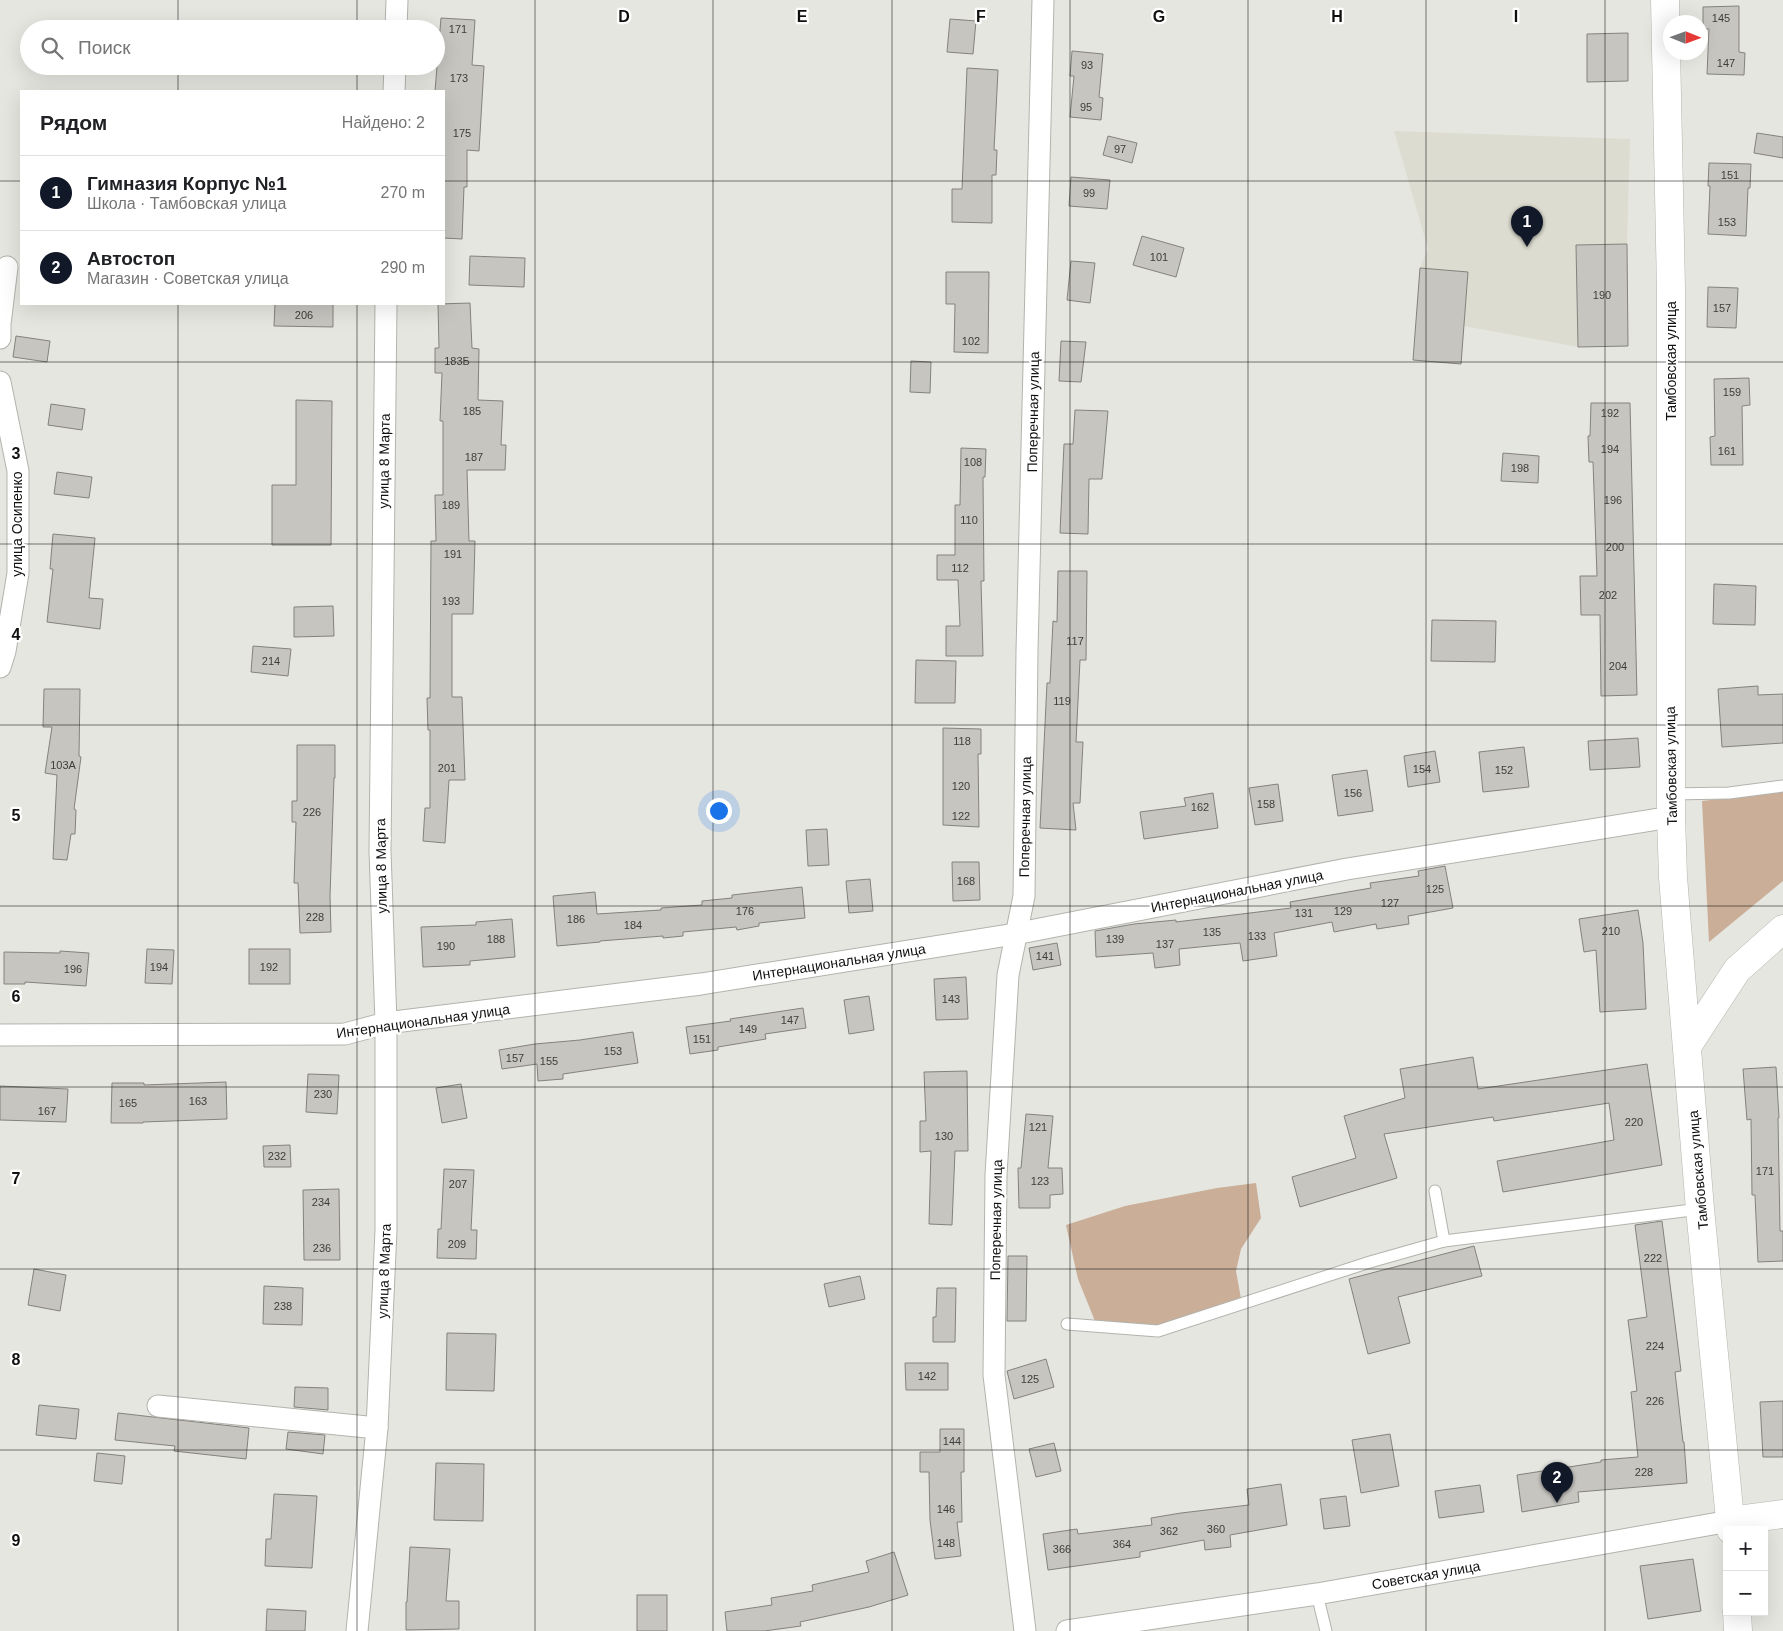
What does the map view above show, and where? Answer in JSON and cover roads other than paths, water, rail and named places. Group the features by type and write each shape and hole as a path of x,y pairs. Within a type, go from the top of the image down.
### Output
{"main road":[{"name":"Тамбовская улица","path":"1665,0 1671,289 1670,805 1673,878 1700,1208 1730,1525"},
{"path":"1688,1045 1737,970 1783,929"},
{"name":"Советская улица","path":"1730,1525 1783,1514"},
{"path":"1737,1616 1738,1631"}],"street":[{"path":"396,20 397,0"},
{"name":"Поперечная улица","path":"1025,1631 994,1375 996,1176 1008,974 1024,896 1043,0"},
{"path":"394,90 395,75"},
{"path":"0,338 7,267"},
{"name":"улица 8 Марта","path":"357,1631 376,1428 386,1230 386,1023 380,851 386,305"},
{"name":"улица Осипенко","path":"0,382 18,472 18,573 5,651 0,666"},
{"name":"Интернациональная улица","path":"0,1034 345,1034 386,1023 701,984 1016,934 1670,805"},
{"path":"158,1406 376,1428"},
{"name":"Советская улица","path":"1067,1631 1317,1594 1730,1525"}],"lane":[{"path":"1670,805 1783,786"},
{"path":"1435,1191 1444,1241"},
{"path":"1067,1324 1158,1331 1370,1262 1444,1241 1700,1208"},
{"path":"1317,1594 1326,1631"}],"place":[{"name":"Гимназия Корпус №1","path":"1527,247"},
{"name":"Автостоп","path":"1557,1503"}]}
